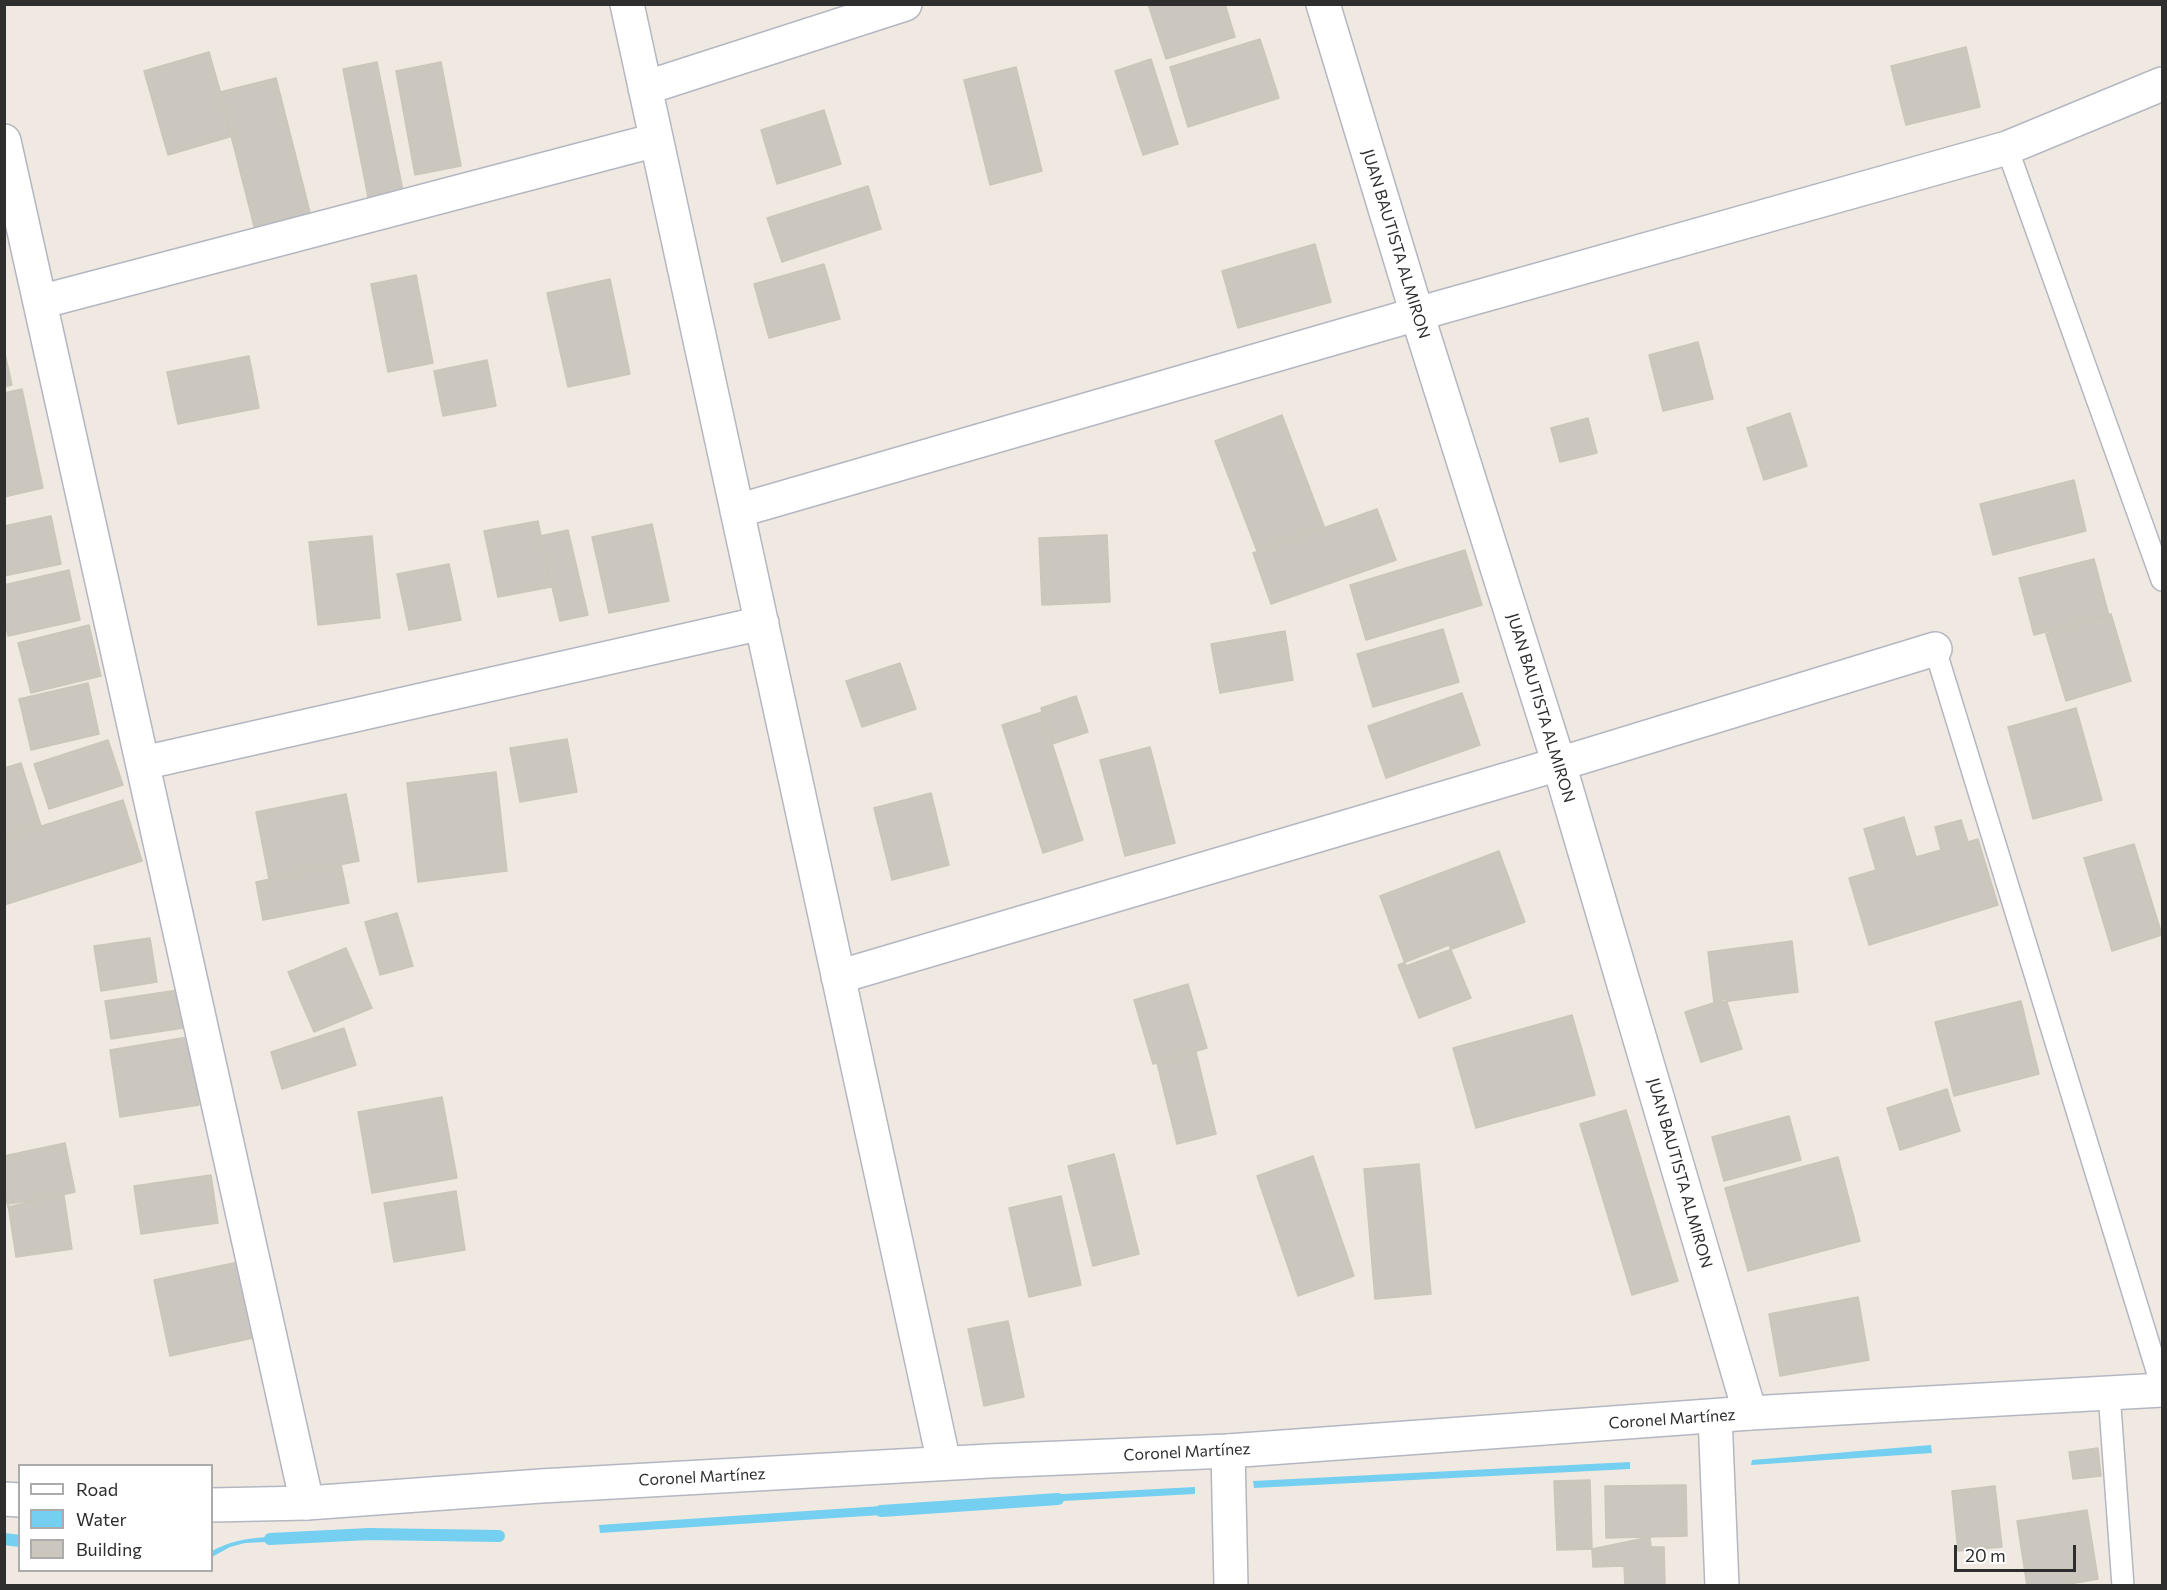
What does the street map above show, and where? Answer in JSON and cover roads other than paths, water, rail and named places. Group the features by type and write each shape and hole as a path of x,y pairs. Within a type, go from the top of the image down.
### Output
{"street":[{"path":"627,4 944,1463"},
{"path":"645,88 905,4"},
{"name":"JUAN BAUTISTA ALMIRON","path":"1323,4 1417,314 1559,764 1750,1413"},
{"path":"737,512 1417,314 2007,148 2163,84"},
{"path":"40,302 656,140"},
{"path":"4,141 307,1503"},
{"path":"142,763 762,623"},
{"path":"838,977 1559,764 1935,649"},
{"name":"Coronel Martínez","path":"213,1505 307,1503 541,1486 944,1463 1228,1451 1750,1413 2163,1389"},
{"path":"1715,1416 1722,1586"},
{"path":"1228,1451 1231,1586"}],"lane":[{"path":"2007,148 2163,580"},
{"path":"1935,649 2163,1389"},
{"path":"2109,1393 2123,1586"}],"water":[{"path":"1931,1445 1932,1453 1751,1465 1752,1460"},
{"path":"1630,1462 1630,1469 1254,1488 1253,1481"},
{"path":"1195,1487 1195,1494 1044,1502 1044,1495"},
{"path":"896,1505 897,1514 600,1533 599,1525"},
{"path":"286,1536 286,1541 245,1543 230,1547 213,1556 213,1551 248,1539"}],"waterway":[{"path":"881,1511 1058,1499"},
{"path":"270,1539 369,1534 499,1536"},
{"path":"4,1539 18,1541"}]}
